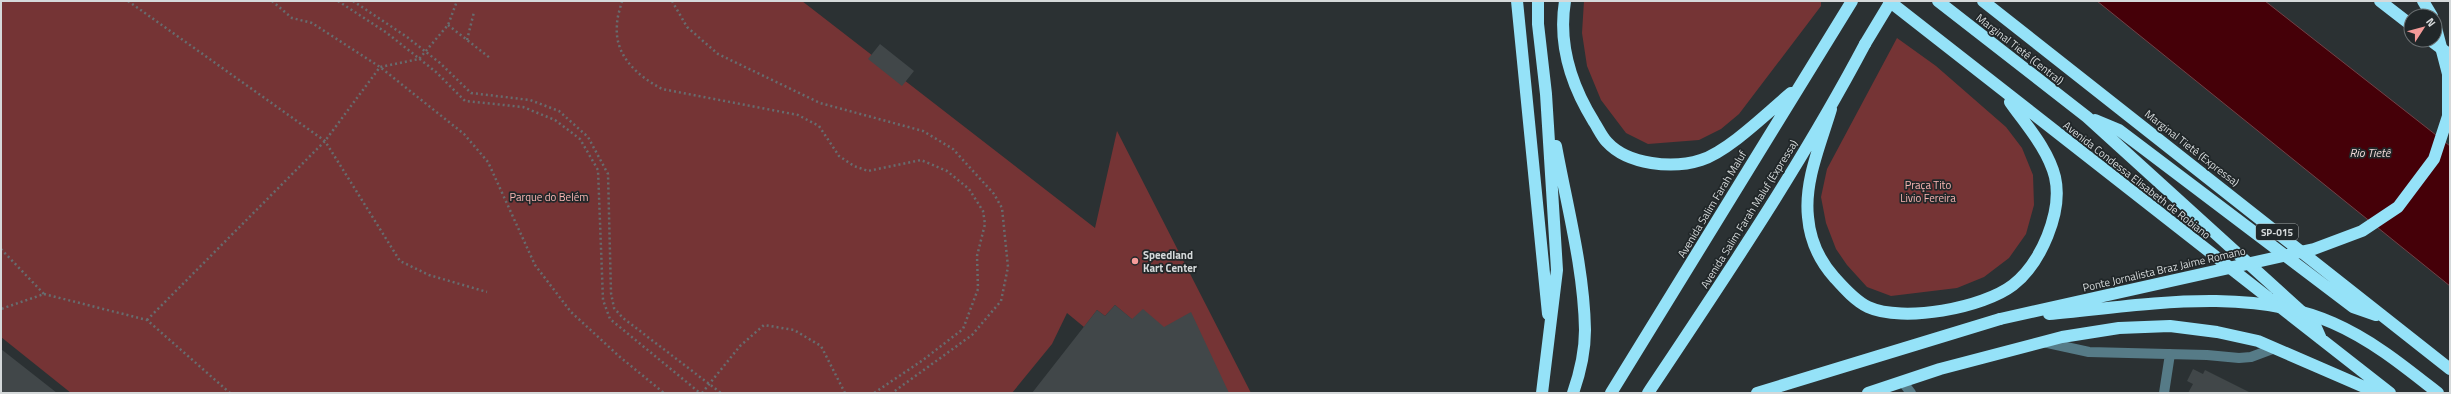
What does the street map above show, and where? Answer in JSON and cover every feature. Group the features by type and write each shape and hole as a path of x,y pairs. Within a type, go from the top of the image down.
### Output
{"highway":[{"path":"1517,1 1550,331"},
{"path":"1538,1 1538,24 1544,68 1557,270 1542,393"},
{"path":"1565,1 1562,18 1568,70 1581,102 1607,143 1632,159 1660,165 1702,160 1730,144 1798,87"},
{"name":"Avenida Salim Farah Maluf","path":"1611,393 1852,1"},
{"name":"Avenida Salim Farah Maluf (Expressa)","path":"1648,393 1702,313 1831,109 1865,44 1890,1"},
{"name":"Avenida Condessa Elisabeth de Robiano","path":"1890,1 2390,393"},
{"name":"Marginal Tietê (Central)","path":"1938,1 2087,117"},
{"name":"Marginal Tietê (Expressa)","path":"1983,1 2450,369"},
{"path":"2380,1 2403,19"},
{"path":"2441,48 2450,55"},
{"name":"Ponte Jornalista Braz Jaime Romano","path":"1808,377 2000,319 2314,249 2362,231 2398,207 2434,159 2448,116 2448,74 2441,48"},
{"path":"1831,109 1808,190 1810,232 1821,262 1846,290 1868,307 1902,315 1938,312 1991,298 2013,285 2030,265 2045,241 2054,219 2057,196 2055,176 2044,150 2003,91"},
{"path":"1546,94 1580,276 1585,331 1581,369 1573,393"},
{"path":"2087,117 2314,323 2321,340"},
{"name":"Marginal Tietê (Expressa)","path":"2087,117 2119,130 2353,307 2384,317"},
{"path":"2000,319 2191,302 2255,304 2290,309 2332,323 2358,335 2385,353 2438,393"},
{"path":"1868,393 1940,369 2043,342 2118,328 2170,326 2217,332 2258,341 2378,393"},
{"path":"1757,393 1808,377"},
{"path":"1780,393 1808,377"}],"lane":[{"path":"2043,342 2089,352 2251,358 2275,348"},
{"path":"2164,393 2170,354"},
{"path":"1902,381 1911,393"}],"path":[{"path":"128,1 325,141 400,261 429,275 487,292"},
{"path":"272,1 292,18 312,23 380,67 464,134 488,162 535,264 571,312 620,357 664,393"},
{"path":"338,1 387,33 420,59 465,101 523,107 555,120 580,139 598,170 603,300 610,319 701,393 740,346 764,325 794,330 821,346 845,393"},
{"path":"353,1 407,37 425,53 440,63 470,93 530,100 559,111 588,137 608,174 611,293 614,308 623,318 721,393"},
{"path":"147,320 325,141 380,67 420,59 448,25 457,1"},
{"path":"622,1 616,26 620,46 631,67 642,79 662,89 798,115 819,126 839,156 854,166 868,171 921,160 947,171 969,188 983,211 985,224 977,256 978,288 963,329 923,360 874,393"},
{"path":"672,1 687,27 718,54 820,102 923,131 953,149 994,194 1002,208 1008,267 1001,301 972,335 892,393"},
{"path":"467,40 474,12"},
{"path":"448,25 490,58"},
{"path":"1,249 44,294 147,320 230,393"},
{"path":"1,309 44,294"}],"green space":[{"name":"Parque do Belém","path":"1,1 802,1 1095,228 1117,131 1251,393 1179,393 1165,347 1115,305 1105,316 1097,310 1084,327 1067,313 1052,344 1012,393 71,393 1,337"},
{"path":"1584,1 1821,1 1821,6 1739,114 1721,129 1699,140 1648,144 1626,133 1601,100 1587,66 1582,33"},
{"name":"Praça Tito Livio Fereira","path":"1897,38 1936,66 2006,127 2022,148 2033,175 2034,205 2026,234 2009,258 1984,277 1957,288 1891,296 1867,287 1847,265 1836,249 1826,223 1821,197 1827,169"}],"water":[{"name":"Rio Tietê","path":"2097,1 2265,1 2450,146 2450,286"}],"building":[{"path":"880,44 914,71 902,86 868,59"},
{"path":"1115,305 1132,319 1143,309 1164,327 1191,312 1229,393 1032,393 1097,310 1105,316"},
{"path":"1,349 57,393 1,393"},
{"path":"2193,369 2203,374 2205,370 2251,393 2188,393 2193,384 2187,381"}],"place":[{"name":"Speedland Kart Center","path":"1135,261"}]}
